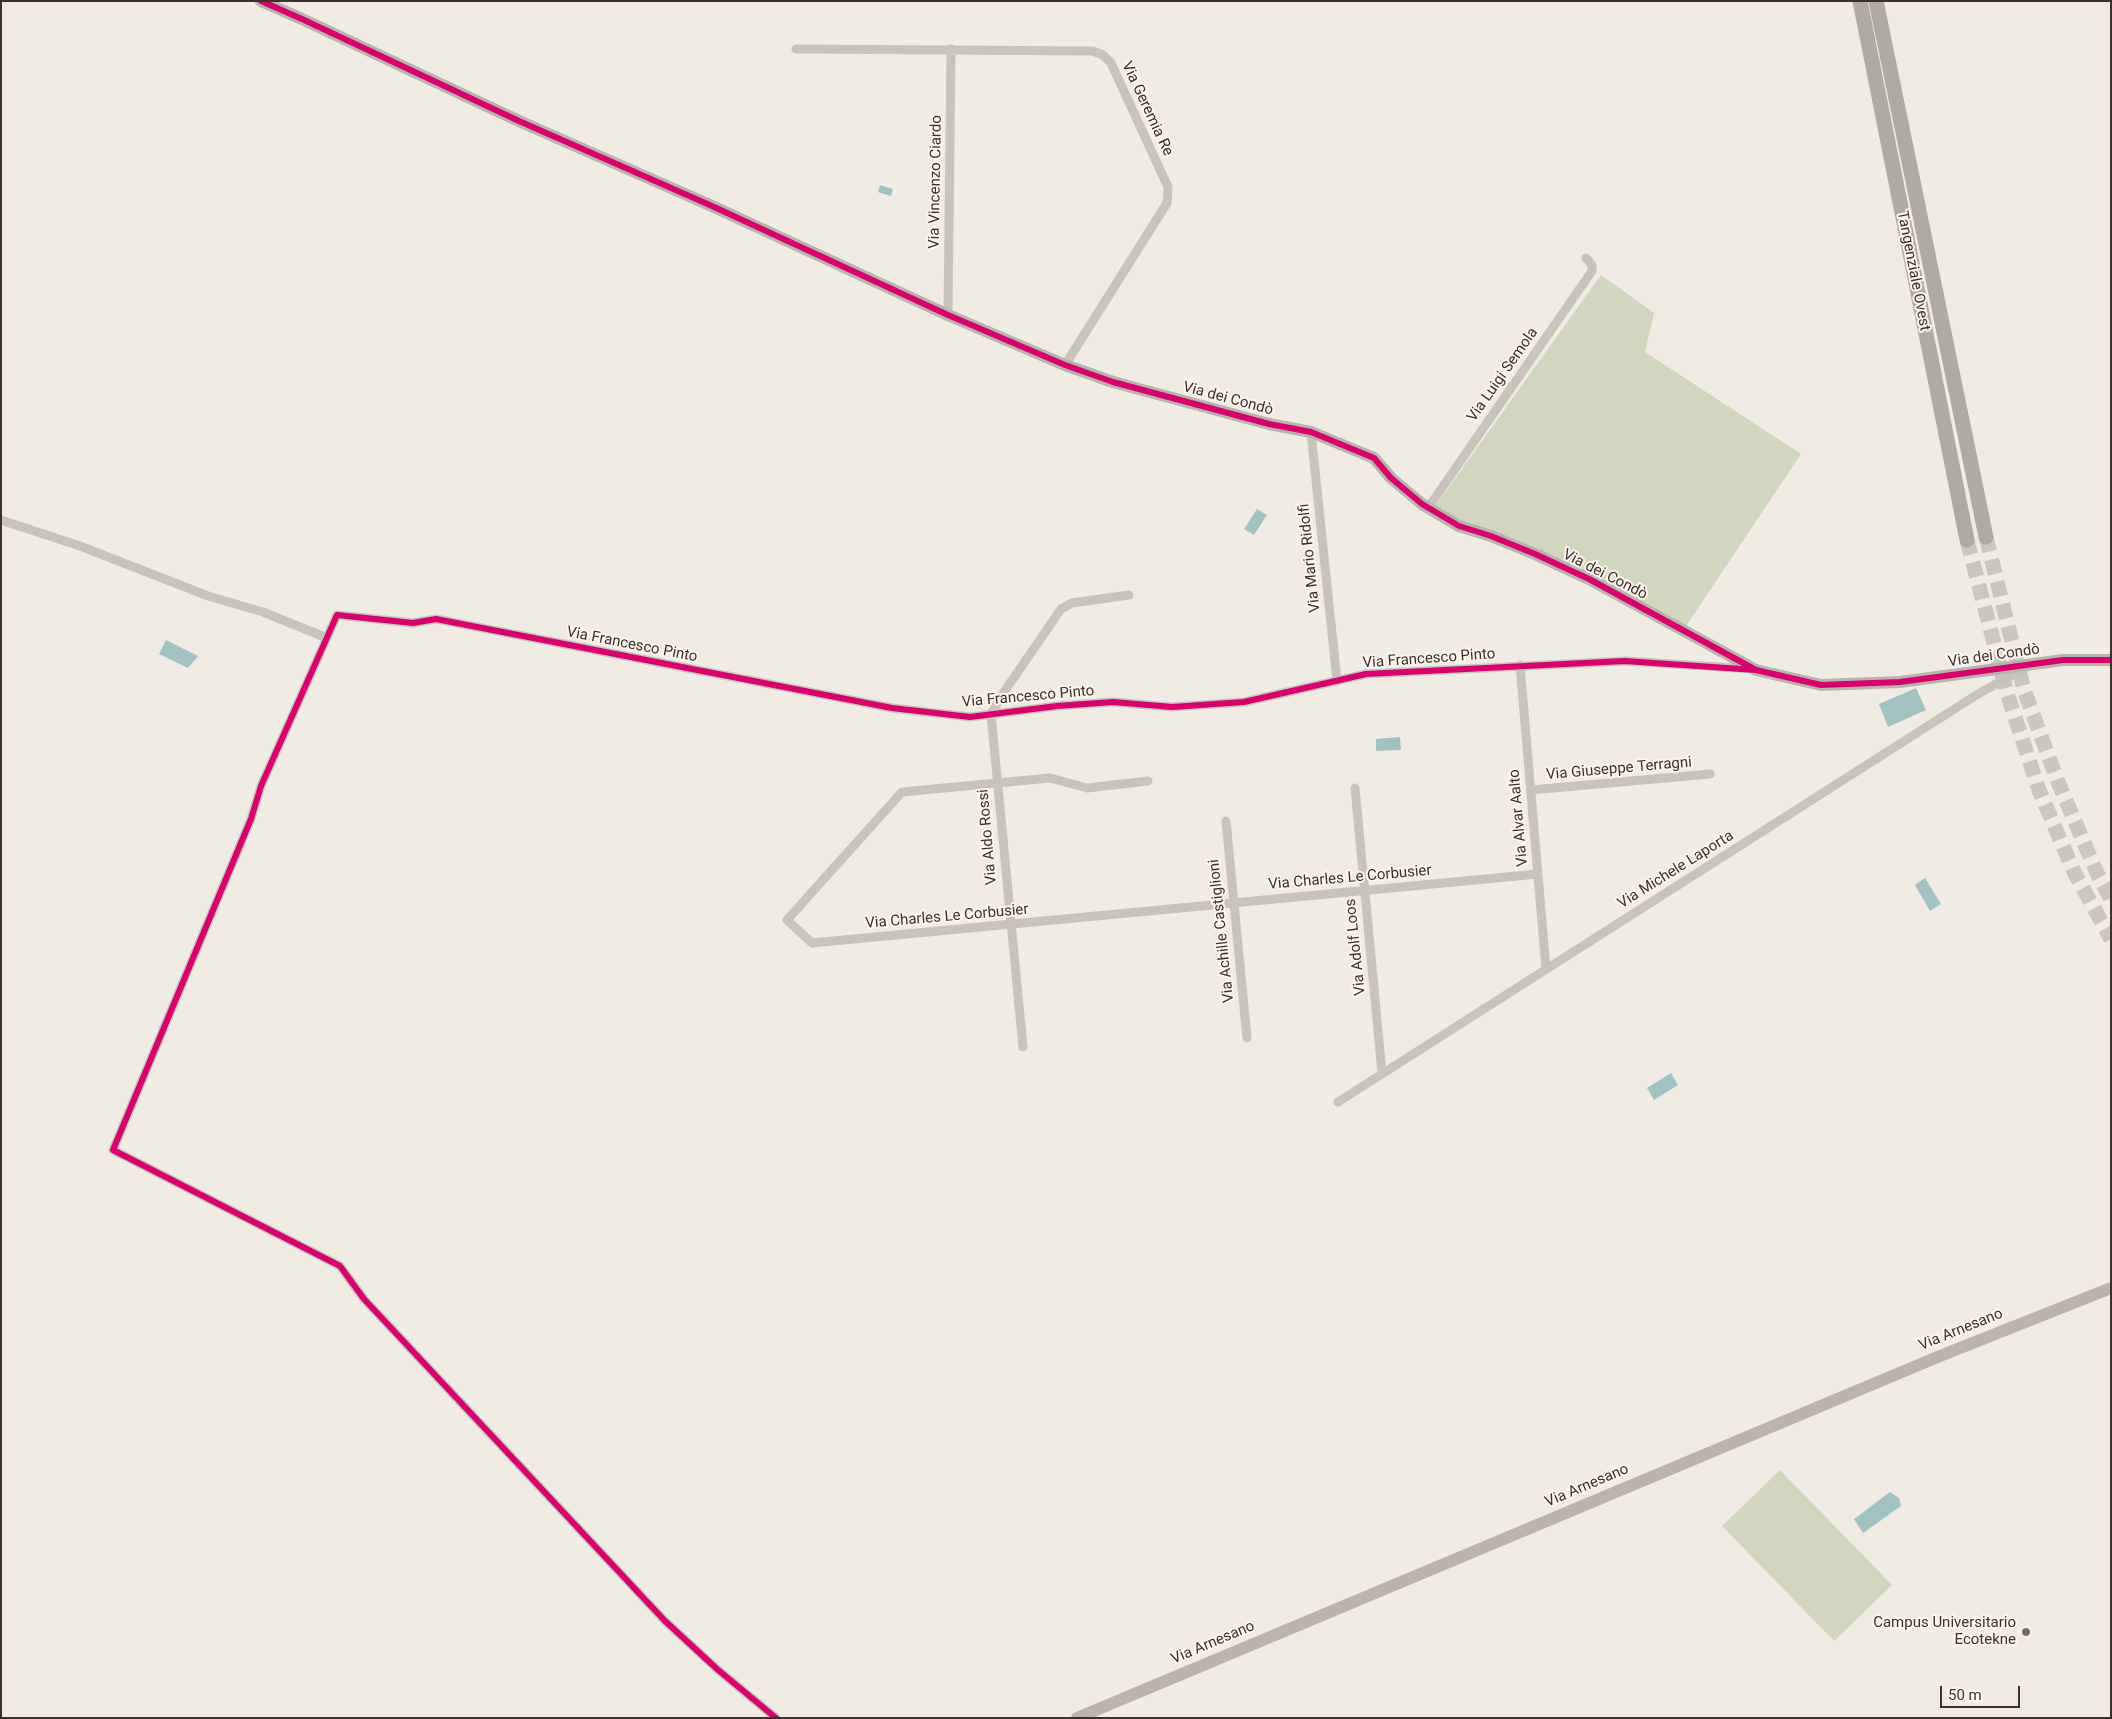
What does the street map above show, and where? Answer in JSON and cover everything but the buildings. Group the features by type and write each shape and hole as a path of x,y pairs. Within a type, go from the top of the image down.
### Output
{"highway":[{"name":"Tangenziale Ovest","path":"1860,1 1873,75 1966,540"},
{"name":"Tangenziale Ovest","path":"1876,1 1986,537"}],"street":[{"name":"Via dei Condò","path":"260,1 519,122 712,206 948,314 1065,365 1113,382 1269,424 1310,432 1374,458 1391,478 1428,508 1459,526 1491,536 1535,554 1589,580 1756,670 1821,685 1900,682 2063,660 2111,660"},
{"name":"Via Geremia Re","path":"796,49 1093,50 1111,62 1168,186 1167,204 1065,365"},
{"name":"Via Vincenzo Ciardo","path":"948,314 951,49"},
{"name":"Via Luigi Semola","path":"1428,508 1592,271 1592,266 1586,258"},
{"name":"Via Mario Ridolfi","path":"1310,432 1337,681"},
{"path":"1,520 80,546 208,596 263,612 327,638 261,786 251,819 113,1150 340,1266 370,1306 665,1620 717,1669 776,1718"},
{"path":"991,714 1061,609 1072,603 1129,595"},
{"name":"Via Francesco Pinto","path":"327,638 338,614 413,623 436,618 892,708 970,717 1057,706 1113,702 1172,707 1244,702 1366,674 1625,661 1756,670"},
{"name":"Via Michele Laporta","path":"1338,1102 1978,694 2031,664"},
{"name":"Via Alvar Aalto","path":"1520,665 1546,969"},
{"name":"Via Aldo Rossi","path":"991,714 1023,1047"},
{"name":"Via Giuseppe Terragni","path":"1531,790 1710,774"},
{"name":"Via Charles Le Corbusier","path":"1148,781 1087,788 1050,778 902,792 787,920 812,943 1538,874"},
{"name":"Via Adolf Loos","path":"1356,788 1382,1073"},
{"name":"Via Achille Castiglioni","path":"1226,821 1247,1038"},
{"name":"Via Arnesano","path":"1077,1718 1940,1356 2111,1288"}],"green space":[{"path":"1601,275 1654,313 1645,352 1801,454 1686,626 1563,560 1461,523 1436,505"},
{"path":"1780,1470 1892,1585 1834,1641 1722,1526"}],"water":[{"path":"880,185 893,189 891,196 878,192"},
{"path":"1257,509 1267,515 1254,535 1244,529"},
{"path":"166,640 198,656 188,668 159,654"},
{"path":"1916,688 1926,710 1888,727 1879,704"},
{"path":"1400,737 1401,750 1376,751 1376,739"},
{"path":"1925,878 1941,904 1930,911 1915,885"},
{"path":"1671,1073 1678,1085 1654,1100 1647,1088"},
{"path":"1890,1492 1899,1498 1901,1506 1863,1533 1854,1519"}],"tunnel":[{"path":"1986,537 2024,690 2058,782 2097,873 2111,899"},
{"path":"1967,540 2007,693 2039,790 2074,872 2111,939"}],"cycle path":[{"path":"261,1 519,121 712,206 948,315 1065,365 1113,382 1269,424 1311,432 1374,458 1391,478 1422,504 1459,526 1491,536 1589,579 1756,670 1821,685 1900,682 2063,660 2111,660"},
{"path":"776,1718 717,1669 665,1621 364,1299 340,1266 113,1150 251,819 261,786 337,615 413,623 436,619 892,708 970,717 1057,706 1113,702 1172,707 1244,702 1366,674 1625,661 1756,670"}],"place":[{"name":"Campus Universitario Ecotekne","path":"2026,1632"}]}
